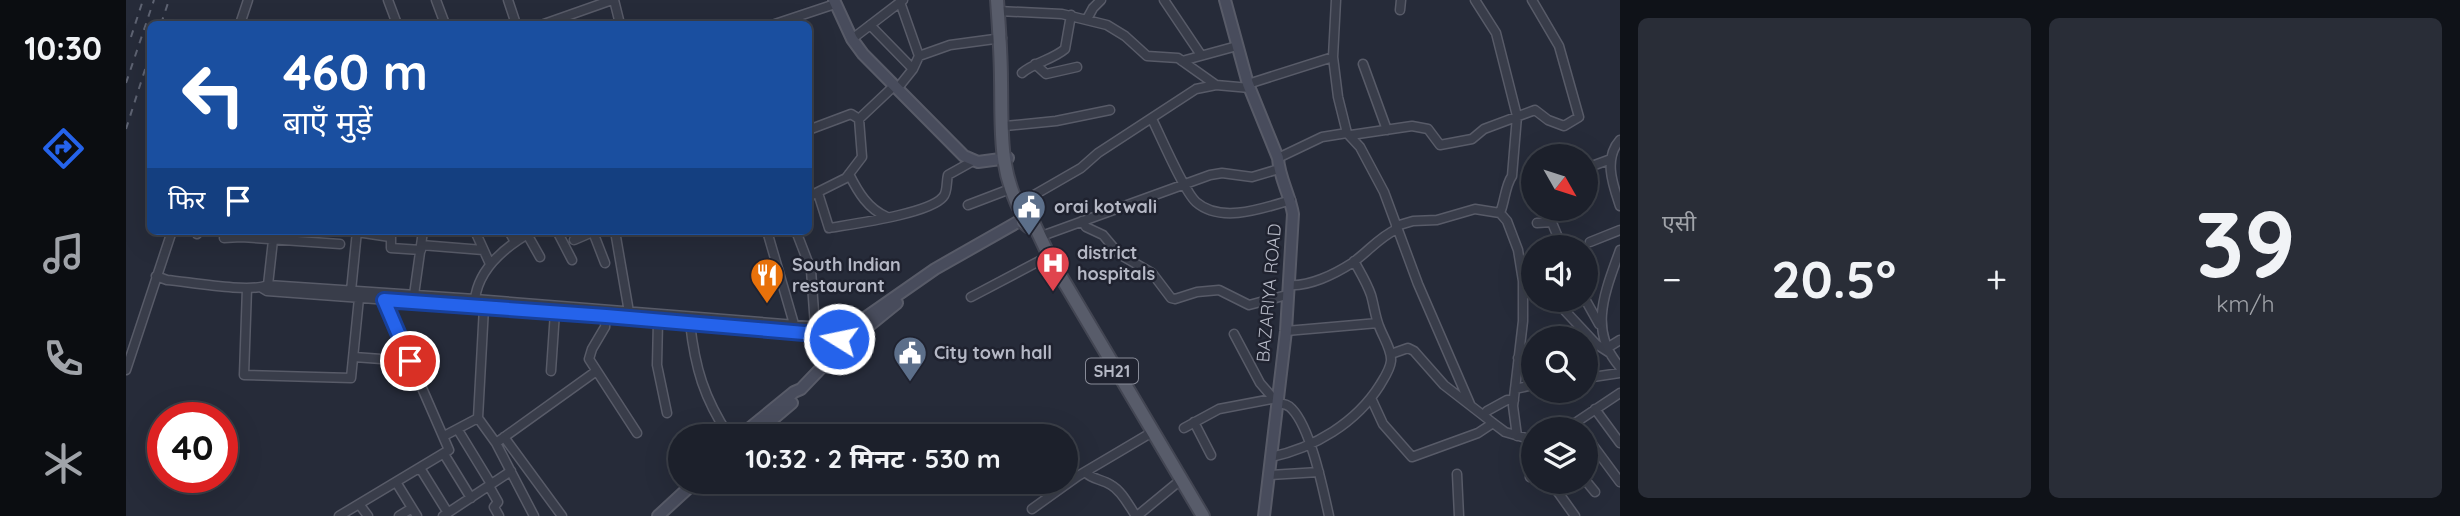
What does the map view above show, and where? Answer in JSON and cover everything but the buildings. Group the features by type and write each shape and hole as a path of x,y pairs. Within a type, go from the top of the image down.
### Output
{"main road":[{"name":"SH21","path":"1000,5 1005,158 1027,221"},
{"name":"SH21","path":"1004,81 1005,158 1010,189 1045,258 1177,483 1200,516"},
{"path":"1027,221 1039,237 1200,516"}],"street":[{"path":"241,21 248,0"},
{"path":"388,0 396,21"},
{"path":"436,0 444,21"},
{"path":"508,0 515,21"},
{"path":"1087,19 1101,0"},
{"path":"1164,0 1201,55"},
{"name":"BAZARIYA ROAD","path":"1225,0 1249,86 1291,200 1293,233 1286,331 1264,516"},
{"path":"1336,0 1333,57 1338,97 1349,134 1360,147 1384,192 1418,284 1470,404"},
{"path":"1400,10 1401,0"},
{"path":"1475,0 1496,33 1517,116 1512,176 1506,184 1506,197 1500,213"},
{"path":"1039,237 1216,173 1252,177 1322,137 1412,126 1428,130 1440,145 1472,139 1484,129 1535,110 1548,120 1564,126 1579,117 1559,46 1532,0"},
{"path":"552,21 608,1 618,21"},
{"path":"852,40 902,1 919,56 914,69 859,120"},
{"path":"783,21 834,2 852,40 964,156 973,161 984,162 1005,158"},
{"path":"1000,5 1071,15 1116,29 1147,56 1174,57 1216,85"},
{"path":"1022,73 1065,49 1071,15"},
{"path":"870,25 914,69"},
{"path":"919,56 950,45 1003,37"},
{"path":"1182,61 1237,46"},
{"path":"1021,202 1081,168 1098,153 1196,89 1216,85 1249,86 1333,57"},
{"path":"1035,64 1046,74 1077,67"},
{"path":"1363,64 1387,130"},
{"path":"1005,126 1056,121 1110,110"},
{"path":"812,129 851,114 859,120 862,157 846,178 812,195"},
{"path":"1152,119 1197,204 1228,214 1257,210 1291,200"},
{"path":"1620,141 1612,151 1611,159 1620,206"},
{"path":"1598,164 1611,159"},
{"path":"818,193 829,228 887,218 940,199 946,193 948,175 973,161"},
{"path":"849,174 858,191 875,212 887,218"},
{"path":"968,205 1010,189"},
{"path":"1082,221 1086,227 1103,235 1119,254 1152,273 1175,299 1198,292 1219,290 1249,305 1304,285 1354,261 1384,235 1413,221 1437,220 1470,209 1500,213 1507,221 1518,250 1521,269"},
{"path":"767,424 799,396 846,335 1027,221"},
{"path":"1537,223 1552,222 1557,235"},
{"path":"1598,239 1620,230"},
{"path":"126,370 171,235"},
{"path":"224,238 237,235"},
{"path":"340,244 273,235 265,286 267,291 359,298 414,295 475,299 658,321 846,335"},
{"path":"351,291 357,235"},
{"path":"391,235 391,248 483,250"},
{"path":"414,295 423,235"},
{"path":"477,235 490,264"},
{"path":"511,235 515,242"},
{"path":"475,299 481,278 490,264 527,235"},
{"path":"531,235 540,257"},
{"path":"560,235 572,261"},
{"path":"574,240 586,235"},
{"path":"595,235 605,263"},
{"path":"616,235 629,312"},
{"path":"768,235 794,324"},
{"path":"798,235 811,270 815,326"},
{"path":"1601,327 1604,298 1620,250"},
{"path":"971,297 1045,258"},
{"path":"1271,457 1310,445 1358,412 1388,372 1391,354 1378,323 1371,295 1354,261"},
{"path":"156,276 167,280 247,288 265,286 351,291 382,297 484,307 555,312 629,312 794,324 815,326 846,335"},
{"path":"247,288 244,375 351,378 359,298"},
{"path":"343,515 449,450 382,297"},
{"path":"484,307 478,418 496,443 534,516"},
{"path":"551,371 555,312"},
{"path":"1517,436 1514,400 1523,312"},
{"path":"1566,312 1596,344 1609,351"},
{"path":"1592,312 1609,351 1620,367"},
{"path":"606,313 605,327 589,355 591,364 637,433"},
{"path":"658,321 657,365 667,414"},
{"path":"690,323 702,386 721,424"},
{"path":"1286,331 1378,323"},
{"path":"1234,334 1260,383 1276,400 1292,410 1310,445 1319,472 1327,516"},
{"path":"1609,351 1620,340"},
{"path":"1391,354 1408,348 1414,351 1444,384 1493,423 1521,437"},
{"path":"354,357 410,361"},
{"path":"496,443 595,372"},
{"path":"1598,376 1620,373"},
{"path":"1515,389 1521,388"},
{"path":"754,424 794,391 801,390"},
{"path":"1587,417 1620,393"},
{"path":"1371,398 1383,424 1412,457 1478,433 1493,423"},
{"path":"1184,428 1219,409 1276,400"},
{"path":"1487,411 1507,400 1514,400"},
{"path":"1595,409 1620,443"},
{"path":"444,436 478,418"},
{"path":"1194,422 1210,455"},
{"path":"458,429 490,485 498,502 494,507 499,516"},
{"path":"1032,509 1149,434"},
{"path":"505,437 562,516"},
{"path":"1598,452 1620,482"},
{"path":"444,454 471,498"},
{"path":"420,468 445,514 511,471"},
{"path":"1086,472 1090,477 1116,489 1136,516 1177,483"},
{"path":"1269,474 1319,472"},
{"path":"1457,474 1459,516"},
{"path":"396,482 415,512 399,516"},
{"path":"660,515 682,494"},
{"path":"1559,494 1575,516"},
{"path":"359,504 368,516"},
{"path":"458,507 463,516"}],"railway":[{"path":"131,37 143,0"},
{"path":"126,83 154,0"},
{"path":"162,21 169,0"},
{"path":"126,129 147,63"}],"place":[{"name":"orai kotwali","path":"1029,237"},
{"name":"district hospitals","path":"1053,293"},
{"name":"South Indian restaurant","path":"767,305"},
{"name":"City town hall","path":"910,383"}],"route":[{"path":"410,361 384,300 757,328 839,336 839,339"}]}
